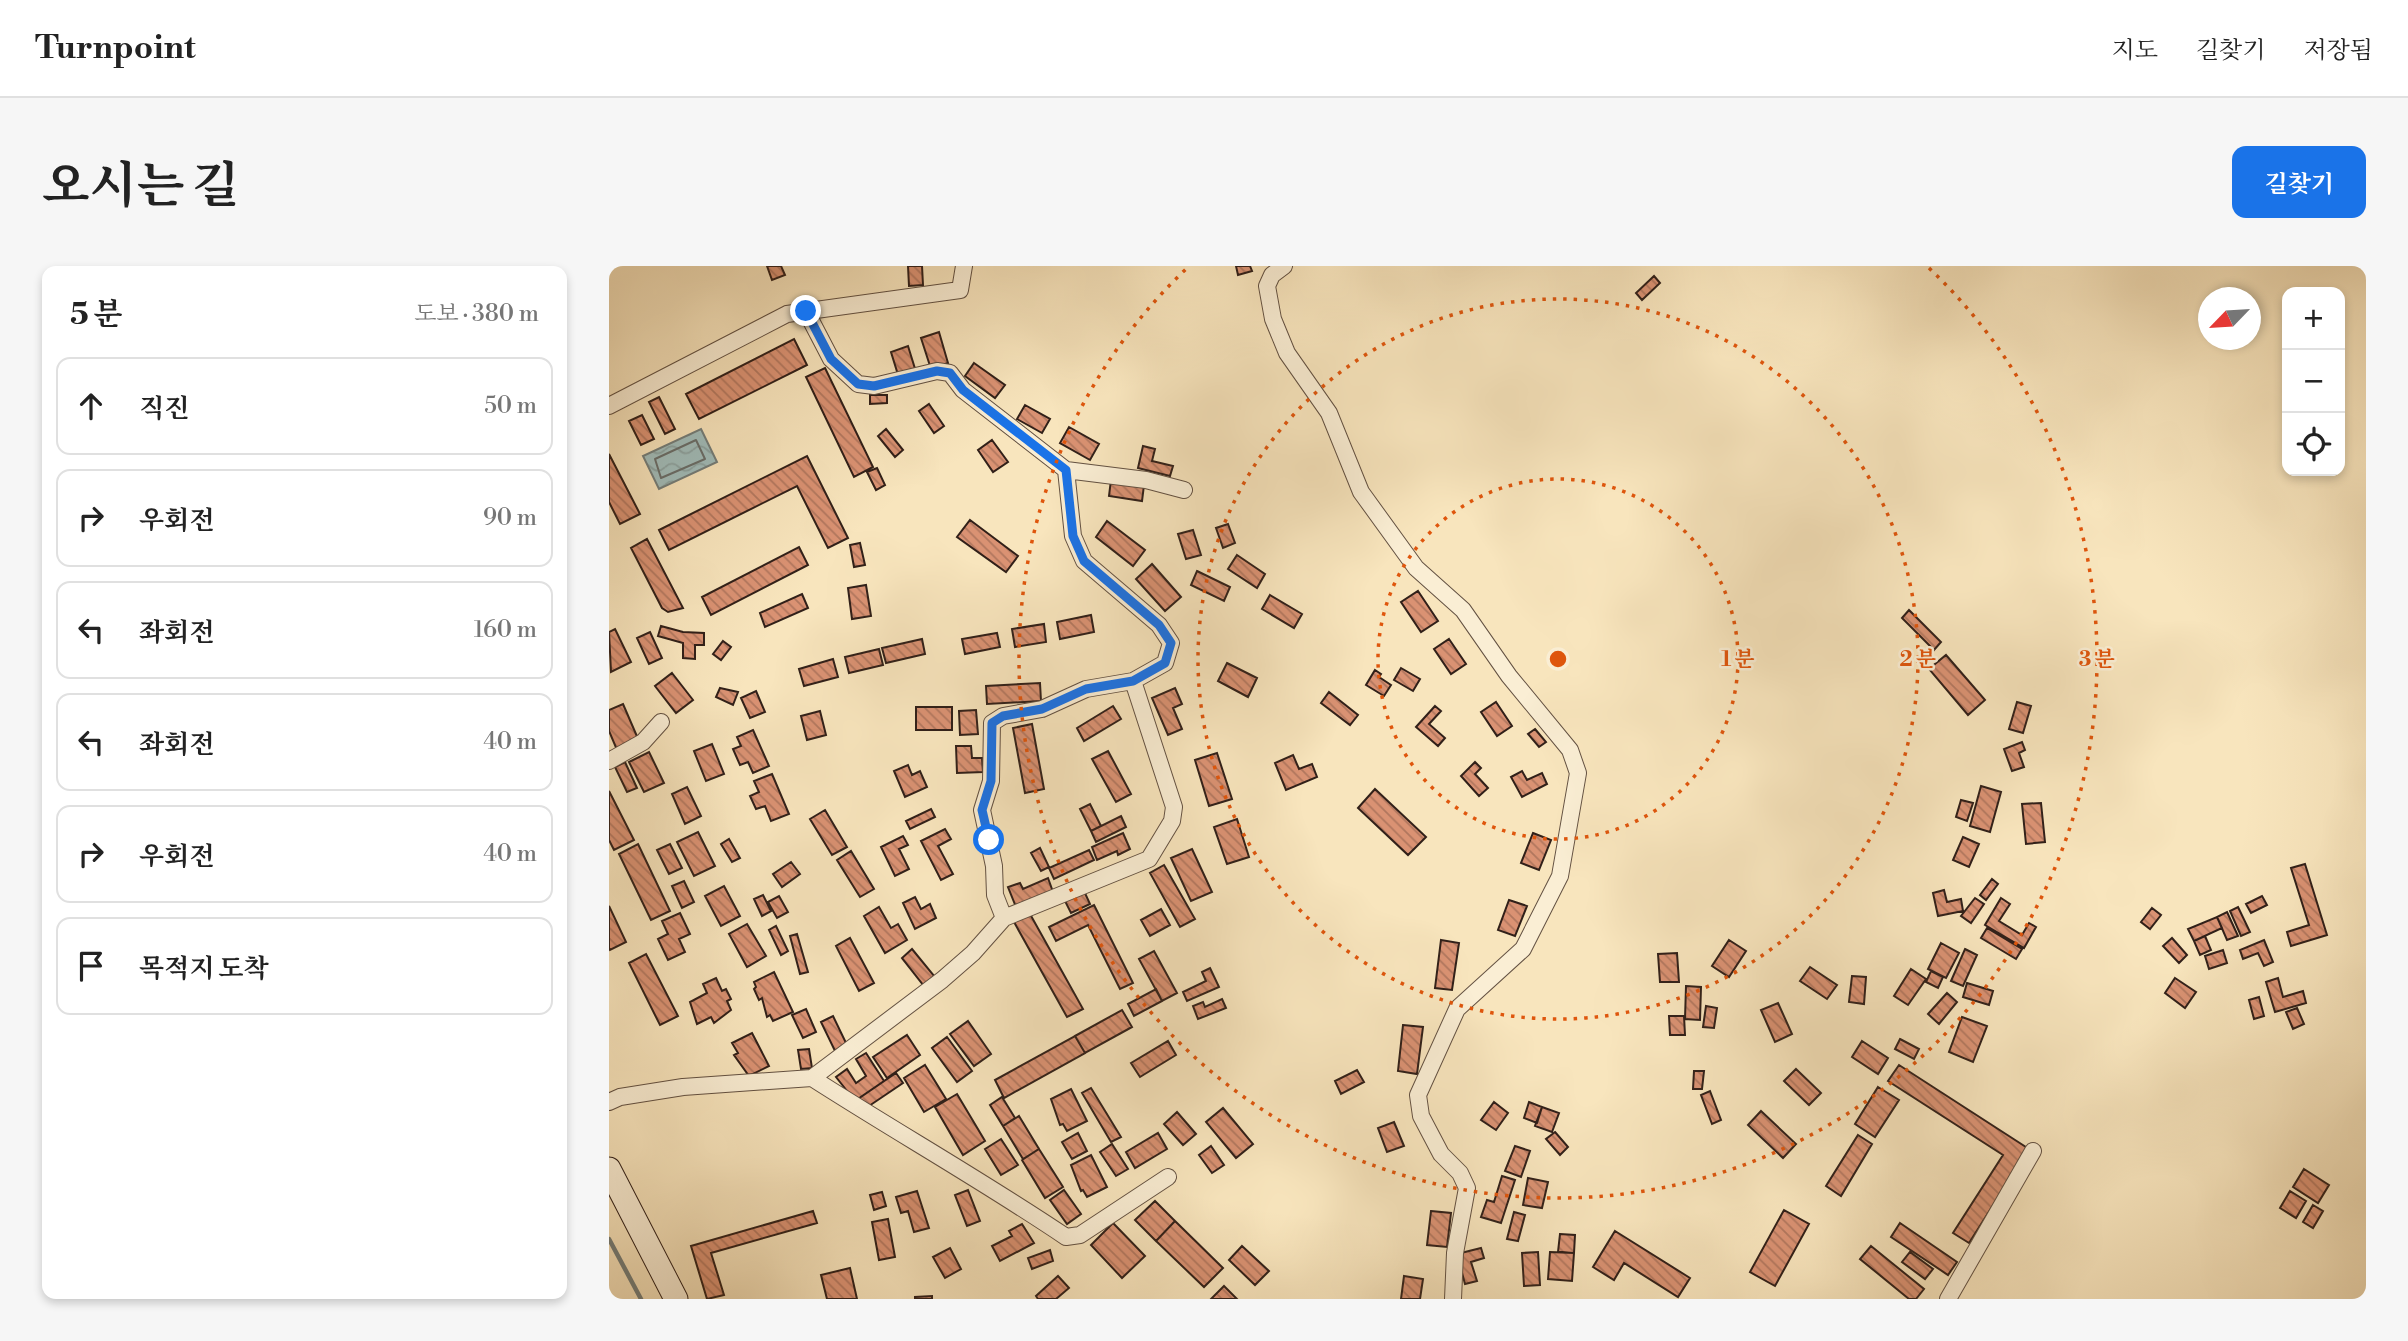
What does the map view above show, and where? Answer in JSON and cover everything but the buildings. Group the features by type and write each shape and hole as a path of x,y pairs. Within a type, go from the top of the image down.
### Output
{"main road":[{"path":"609,1169 677,1299"}],"street":[{"path":"609,406 787,314 960,290 964,266"},
{"path":"1284,266 1272,275 1268,286 1273,319 1287,354 1329,412 1361,492 1416,568 1463,610 1509,676 1570,750 1578,773 1560,876 1523,949 1457,1009 1418,1095 1420,1116 1441,1154 1460,1173 1467,1188 1455,1253 1453,1299"},
{"path":"806,311 831,359 858,384 874,386 937,371 950,373 963,390 1066,470 1146,480 1184,490"},
{"path":"1004,918 995,895 994,866 982,810 991,781 992,723 1003,716 1042,709 1086,689 1133,681 1165,663 1171,643 1159,625 1084,561 1073,536 1066,470"},
{"path":"609,1102 620,1097 683,1087 812,1079 942,980 973,953 1004,918 1149,859 1172,821 1174,807 1133,681"},
{"path":"609,761 643,742 661,722"},
{"path":"812,1079 939,1159 984,1182 1066,1237 1080,1235 1168,1177"},
{"path":"1948,1299 2033,1151"}],"water":[{"path":"701,429 717,462 659,489 643,456"}],"waterway":[{"path":"609,1239 641,1299"}],"route":[{"path":"806,311 831,359 858,384 874,386 937,371 950,373 963,390 1066,470 1073,536 1084,561 1159,625 1171,643 1165,663 1133,681 1086,689 1042,709 1003,716 992,723 991,781 982,810 989,840"}]}
